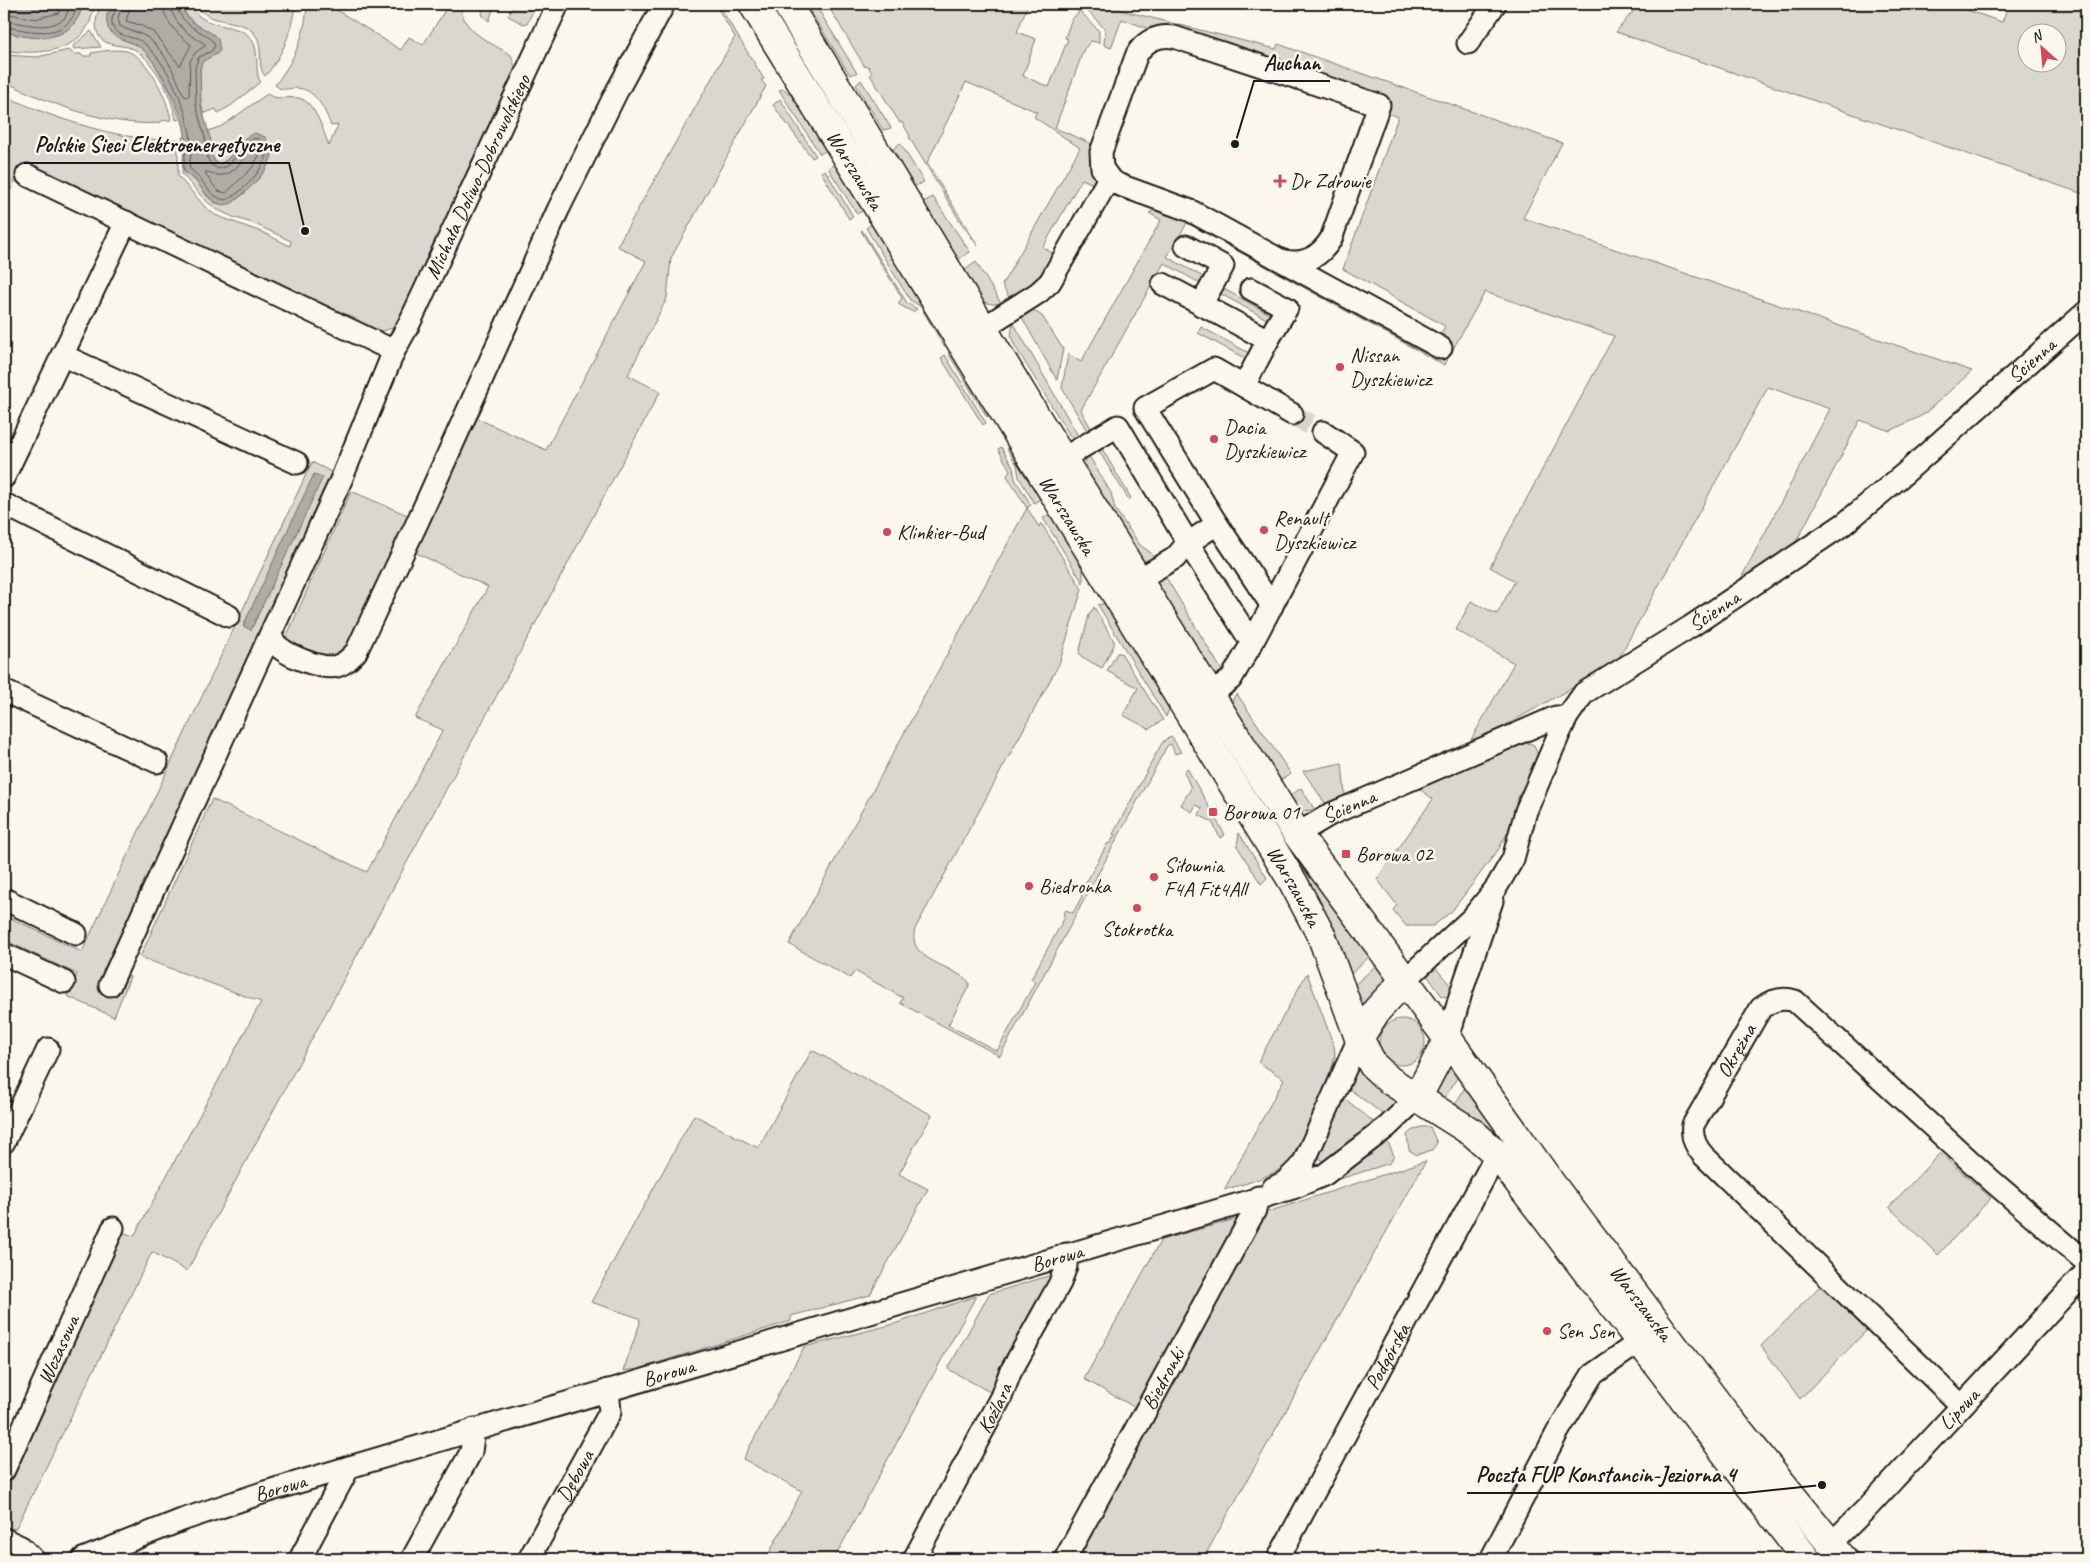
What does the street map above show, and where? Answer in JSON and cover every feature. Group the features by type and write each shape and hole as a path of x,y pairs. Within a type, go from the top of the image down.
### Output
{"main road":[{"name":"Warszawska","path":"753,4 1293,882 1322,937 1359,1038 1373,1065 1381,1074 1473,1133 1497,1154 1806,1559"},
{"name":"Warszawska","path":"787,4 1062,459 1297,834 1448,1039 1550,1182 1723,1412 1837,1552"},
{"path":"1359,1038 1377,1010 1405,980"},
{"path":"1417,1098 1448,1039"}],"street":[{"name":"Michała Doliwo-Dobrowolskiego","path":"110,985 341,480 394,351 409,324 558,4"},
{"path":"270,636 279,648 287,653 323,667 345,663 356,652 417,523 558,210 617,91 664,4"},
{"path":"1468,43 1491,5"},
{"path":"1280,260 1293,263 1310,260 1320,253 1331,239 1379,106 1174,37 1156,38 1148,41 1137,54 1102,152 1102,168 1109,178 1128,189 1191,211 1280,260 1440,348"},
{"path":"27,175 394,351"},
{"path":"983,328 1050,282 1109,178"},
{"path":"4,478 126,222"},
{"path":"1186,246 1222,266 1201,304"},
{"path":"1163,284 1268,340"},
{"path":"1244,386 1287,308 1251,289"},
{"name":"Ścienna","path":"1297,834 1331,814 1556,717 1567,717 1584,693 1690,627 1844,524 1904,474 2086,312"},
{"path":"62,355 297,463"},
{"path":"1062,459 1145,408 1214,369 1292,414"},
{"path":"1145,408 1217,524 1272,606"},
{"path":"1118,426 1188,543 1252,643"},
{"path":"1209,696 1231,679 1272,606 1353,452 1323,432"},
{"path":"4,504 229,616"},
{"path":"1137,580 1175,558 1188,543 1217,524"},
{"path":"4,691 157,762"},
{"path":"1405,980 1472,918 1496,888 1513,859 1526,811 1567,717"},
{"path":"1448,1039 1460,993 1496,888"},
{"path":"4,899 76,934"},
{"path":"4,954 64,982"},
{"name":"Okrężna","path":"1961,1405 1703,1155 1695,1142 1692,1135 1693,1125 1762,1008 1772,1001 1788,999 1795,1001 1992,1181 2086,1262"},
{"name":"Borowa","path":"1258,1197 1285,1182 1303,1164 1359,1038"},
{"path":"4,1142 48,1049"},
{"name":"Borowa","path":"83,1559 223,1506 350,1467 1293,1188 1324,1175 1387,1127 1417,1098"},
{"name":"Podgórska","path":"1278,1559 1497,1154"},
{"name":"Biedronki","path":"1065,1559 1255,1210 1258,1197"},
{"name":"Wczasowa","path":"4,1470 113,1228"},
{"name":"Koźlara","path":"914,1559 1002,1397 1010,1373 1060,1283 1066,1266 1066,1254"},
{"name":"Lipowa","path":"1837,1552 1868,1507 2086,1272"},
{"path":"1491,1559 1558,1433 1592,1374 1639,1342"},
{"name":"Dębowa","path":"529,1559 610,1412 608,1390"},
{"path":"412,1559 471,1452 474,1429"},
{"path":"300,1559 350,1467"},
{"path":"4,1539 21,1547 33,1559"}],"shaded area":[{"path":"83,4 94,4 91,20 84,32 74,41 48,51 19,52 4,50 4,31 29,37 52,36 62,33 71,27 78,17"},
{"path":"103,4 114,4 107,14 124,40 141,46 155,64 170,92 180,119 176,120 163,84 147,60 134,49 107,43 98,34 96,19"},
{"path":"181,4 190,4 203,19 239,30 252,40 254,45 260,82 232,105 218,113 216,109 203,114 200,95 200,68 214,35 190,19"},
{"path":"195,4 295,4 286,42 277,60 265,76 262,71 259,43 253,32 239,24 208,16"},
{"path":"307,4 327,4 401,50 409,37 423,45 449,4 462,4 462,13 465,21 478,35 511,55 515,66 514,74 395,327 383,331 371,329 23,164 4,204 4,95 42,112 89,127 137,138 177,139 178,176 206,208 215,215 264,233 290,246 291,241 255,224 216,209 204,199 182,174 184,145 182,137 185,137 186,143 183,167 185,173 196,181 215,203 232,203 245,193 273,151 265,137 240,143 230,158 219,164 215,162 211,154 208,131 222,126 267,94 279,98 298,98 304,100 318,118 329,146 338,125 331,126 318,100 308,91 294,88 282,89 275,85 298,47 304,26"},
{"path":"481,4 495,4 489,21 483,16"},
{"path":"519,4 536,4 528,22 524,24 508,16 513,7"},
{"path":"715,4 718,4 764,79 761,80 766,86 671,258 667,298 628,375 660,392 187,1271 152,1252 19,1522 15,1529 4,1527 4,1483 119,1231 134,1236 261,1002 140,957 212,799 367,872 443,730 415,718 488,587 410,550 472,416 546,450 646,261 617,246 735,37"},
{"path":"765,4 771,4 1245,774 1372,954 1348,977"},
{"path":"806,4 815,4 857,73 850,75"},
{"path":"827,4 1028,4 1017,32 1036,39 1023,76 1049,87 1068,39 1065,38 1072,18 1078,14 1078,9 1099,31 1099,43 1091,41 1084,49 1055,128 1090,143 1093,147 1091,169 1096,183 1095,185 1082,179 1043,247 1055,255 1041,279 1010,299 1002,285 1080,148 1034,117 1037,112 966,82 927,163 978,246 960,221 909,137 902,122 900,123 870,75 872,73 868,66 865,67"},
{"path":"1081,4 1115,4 1120,10 1276,49 1278,44 1562,143 1523,218 1972,371 1923,415 1890,431 1860,420 1794,546 1737,586 1830,409 1768,387 1616,663 1467,747 1514,663 1456,630 1471,601 1497,614 1515,581 1490,567 1614,336 1485,292 1444,365 1187,223 1167,257 1209,280 1205,286 1164,263 1081,410 1094,434 1090,436 1062,388 1068,354 1081,362 1161,220 1149,213 1157,209 1187,218 1439,338 1445,326 1343,269 1398,117 1169,27 1149,29 1122,19 1111,48 1104,45 1105,29"},
{"path":"1639,4 1949,4 2002,22 2009,4 2086,4 2086,195 1616,32"},
{"path":"91,31 101,47 74,49 73,46"},
{"path":"69,50 74,54 81,54 82,56 91,56 91,53 113,50 126,51 134,55 142,61 156,80 166,101 171,120 160,121 160,123 141,123 101,118 40,98 4,81 4,55 37,57"},
{"path":"861,80 891,128 883,130 856,85"},
{"path":"784,89 798,102 828,149 820,154 779,90"},
{"path":"780,99 816,156 812,158 773,105"},
{"path":"900,143 924,182 913,187 893,149"},
{"path":"836,163 865,209 857,214 828,168"},
{"path":"825,170 853,216 849,219 821,172"},
{"path":"933,197 970,252 956,261 922,205 923,202"},
{"path":"873,223 948,344 944,346 920,306 910,300 866,228"},
{"path":"862,230 907,303 917,309 913,312 898,304 902,298"},
{"path":"976,262 1001,303 993,304 981,300 962,272"},
{"path":"1222,288 1275,317 1272,322 1219,293"},
{"path":"1031,309 1042,316 1063,349 1057,380 1020,314"},
{"path":"1013,322 1081,441 1072,439 1015,346 1011,336"},
{"path":"1201,327 1250,354 1246,359 1198,333"},
{"path":"952,351 988,410 987,417 948,353"},
{"path":"945,355 986,423 983,425 941,358"},
{"path":"1001,447 1013,467 1015,479 1031,505 1027,508 1007,476 1010,470 998,449"},
{"path":"1101,447 1131,498 1129,500 1097,448"},
{"path":"1007,449 1011,450 1042,498 1034,503 1019,477 1017,465"},
{"path":"1088,454 1111,493 1115,509 1140,545 1151,553 1155,561 1148,564 1142,563 1099,494 1085,463"},
{"path":"312,462 335,474 123,971 130,977 114,1017 67,996 77,974 4,940 4,915 82,952"},
{"path":"351,491 412,517 353,644 338,658 327,660 285,640"},
{"path":"1027,508 1039,527 1041,523 1082,589 1059,664 915,929 914,940 917,948 924,955 969,982 969,986 948,1025 997,1051 1035,982 1031,979 1065,917 1063,915 1066,910 1073,913 1082,896 1080,894 1107,844 1110,843 1115,835 1113,834 1162,743 1172,737 1181,752 1175,754 1171,744 1167,746 1000,1056 900,1003 903,998 855,971 850,978 789,944"},
{"path":"1052,513 1083,566 1083,583 1043,518"},
{"path":"1164,574 1224,674 1220,676 1211,674 1157,588 1160,578"},
{"path":"1107,604 1170,706 1166,717 1098,605"},
{"path":"1094,607 1114,641 1114,645 1102,668 1082,657 1079,653 1089,615"},
{"path":"1117,653 1121,653 1163,720 1149,729 1123,715 1138,688 1107,671"},
{"path":"1237,694 1291,774 1279,781 1230,707"},
{"path":"1518,740 1534,745 1538,756 1508,832 1498,850 1452,911 1433,926 1406,926 1393,910 1397,905 1377,879 1433,799 1418,788"},
{"path":"1342,763 1345,795 1325,803 1303,771"},
{"path":"1187,768 1225,835 1220,838 1212,822 1199,815 1202,808 1196,805 1192,812 1181,805 1191,788 1184,772"},
{"path":"1301,788 1315,810 1299,811 1288,800 1290,796"},
{"path":"1239,833 1267,878 1261,884 1237,846"},
{"path":"1379,963 1388,978 1364,1007 1359,1007 1352,987"},
{"path":"1434,966 1451,986 1448,996 1442,996 1427,975"},
{"path":"1307,973 1334,1046 1335,1055 1332,1068 1304,1137 1289,1161 1282,1168 1268,1175 1224,1190 1284,1079 1258,1062"},
{"path":"1402,1019 1415,1023 1421,1029 1425,1042 1421,1055 1415,1061 1402,1065 1389,1061 1383,1055 1379,1042 1383,1029 1389,1023"},
{"path":"812,1050 932,1115 899,1174 928,1189 870,1295 791,1316 791,1321 638,1369 623,1371 640,1323 639,1318 591,1302 694,1115 758,1148"},
{"path":"1449,1065 1460,1073 1443,1101 1433,1096"},
{"path":"1359,1069 1395,1099 1395,1105 1384,1115 1348,1088 1356,1071"},
{"path":"1467,1084 1832,1559 1825,1559 1453,1108"},
{"path":"1344,1098 1375,1123 1322,1162 1319,1156"},
{"path":"1421,1127 1430,1127 1437,1143 1432,1150 1417,1155 1409,1150 1407,1135"},
{"path":"1387,1140 1394,1156 1390,1163 1340,1179"},
{"path":"1940,1153 1991,1198 1938,1255 1889,1207"},
{"path":"1426,1161 1203,1559 1075,1559 1264,1213"},
{"path":"1239,1218 1136,1408 1084,1379 1161,1240"},
{"path":"1058,1273 997,1396 948,1369 989,1294"},
{"path":"1821,1285 1867,1330 1800,1399 1761,1346"},
{"path":"976,1296 834,1559 766,1559 802,1491 743,1459 804,1347 894,1324"}],"water":[{"path":"4,4 83,4 78,17 71,26 62,33 40,38 16,35 4,31"},
{"path":"114,4 181,4 184,12 192,21 218,39 220,51 203,61 200,68 201,105 211,141 212,156 215,162 220,164 225,162 245,138 255,133 265,137 273,151 263,173 232,203 226,205 215,202 184,171 185,133 173,96 160,72 146,53 114,35 109,30 107,14"},
{"path":"314,474 323,477 251,630 243,626"}],"tunnel":[{"path":"1292,414 1323,432"}],"place":[{"name":"Auchan","path":"1235,144"},
{"name":"Dr Zdrowie","path":"1280,181"},
{"name":"Polskie Sieci Elektroenergetyczne","path":"305,231"},
{"name":"Nissan Dyszkiewicz","path":"1340,367"},
{"name":"Dacia Dyszkiewicz","path":"1214,439"},
{"name":"Renault Dyszkiewicz","path":"1264,530"},
{"name":"Klinkier-Bud","path":"887,532"},
{"name":"Borowa 01","path":"1213,812"},
{"name":"Borowa 02","path":"1346,854"},
{"name":"Siłownia F4A Fit4All","path":"1154,877"},
{"name":"Biedronka","path":"1029,886"},
{"name":"Stokrotka","path":"1137,908"},
{"name":"Sen Sen","path":"1547,1331"},
{"name":"Poczta FUP Konstancin-Jeziorna 4","path":"1822,1485"}]}
